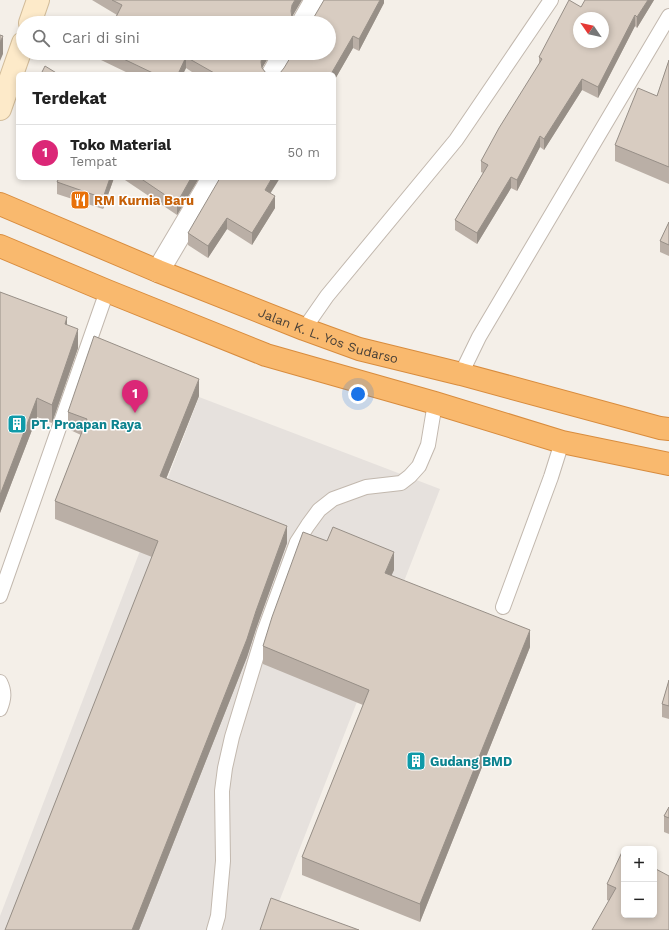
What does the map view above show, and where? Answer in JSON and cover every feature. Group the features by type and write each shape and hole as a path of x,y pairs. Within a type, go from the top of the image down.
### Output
{"highway":[{"name":"Jalan K. L. Yos Sudarso","path":"0,204 158,272 359,349 461,374 660,428 669,429"},
{"path":"0,246 266,355 435,403 562,442 669,464"}],"main road":[{"path":"32,16 38,0"},
{"path":"0,109 17,60"}],"street":[{"path":"307,16 316,0"},
{"path":"274,72 282,60"},
{"path":"158,272 212,180"}],"lane":[{"path":"304,329 327,296 456,140 551,0"},
{"path":"461,374 483,330 669,16"},
{"path":"0,596 107,291"},
{"path":"214,930 218,916 223,861 222,791 225,768 232,737 264,632 297,542 319,510 333,499 366,487 401,483 410,476 419,466 428,445 435,403"},
{"path":"503,607 551,477 562,442"},
{"path":"0,682 3,689 3,701 0,709"}],"shaded area":[{"path":"199,397 440,489 268,930 0,930 0,916"}],"building":[{"path":"112,0 295,0 292,5 292,16 116,16 122,5"},
{"path":"324,0 380,0 359,39 353,36 332,72 281,72 289,60 336,60 336,16 315,16"},
{"path":"569,0 581,7 585,0 648,0 637,17 635,15 598,87 582,79 544,139 540,136 517,180 511,177 477,233 455,220 488,165 481,161 499,128 542,59 539,57"},
{"path":"0,35 3,36 0,42"},
{"path":"126,60 185,60 179,72 151,72"},
{"path":"191,60 261,60 262,68 265,72 212,72"},
{"path":"669,60 669,167 615,145 638,88 657,96"},
{"path":"45,66 55,72 42,72"},
{"path":"58,180 109,180 103,198 57,182"},
{"path":"143,180 190,180 177,203"},
{"path":"219,180 271,180 265,190 275,196 252,233 227,218 208,246 188,233"},
{"path":"669,222 669,245 660,241"},
{"name":"PT. Proapan Raya","path":"0,292 67,317 65,324 78,329 52,405 37,398 0,495"},
{"path":"94,336 199,379 160,476 287,526 247,639 132,930 5,930 158,541 55,501 87,419 68,412"},
{"name":"Gudang BMD","path":"333,527 394,552 385,573 530,630 420,904 302,857 369,690 263,646 303,532 327,541"},
{"path":"669,680 669,706 662,704"},
{"path":"669,807 669,818 664,816"},
{"path":"621,854 621,918 657,918 657,870 669,876 669,930 592,930 616,888 607,884"},
{"path":"271,898 359,930 260,930"}],"place":[{"name":"RM Kurnia Baru","path":"80,200"},
{"name":"Toko Material","path":"135,413"},
{"name":"PT. Proapan Raya","path":"17,424"},
{"name":"Gudang BMD","path":"416,761"}]}
